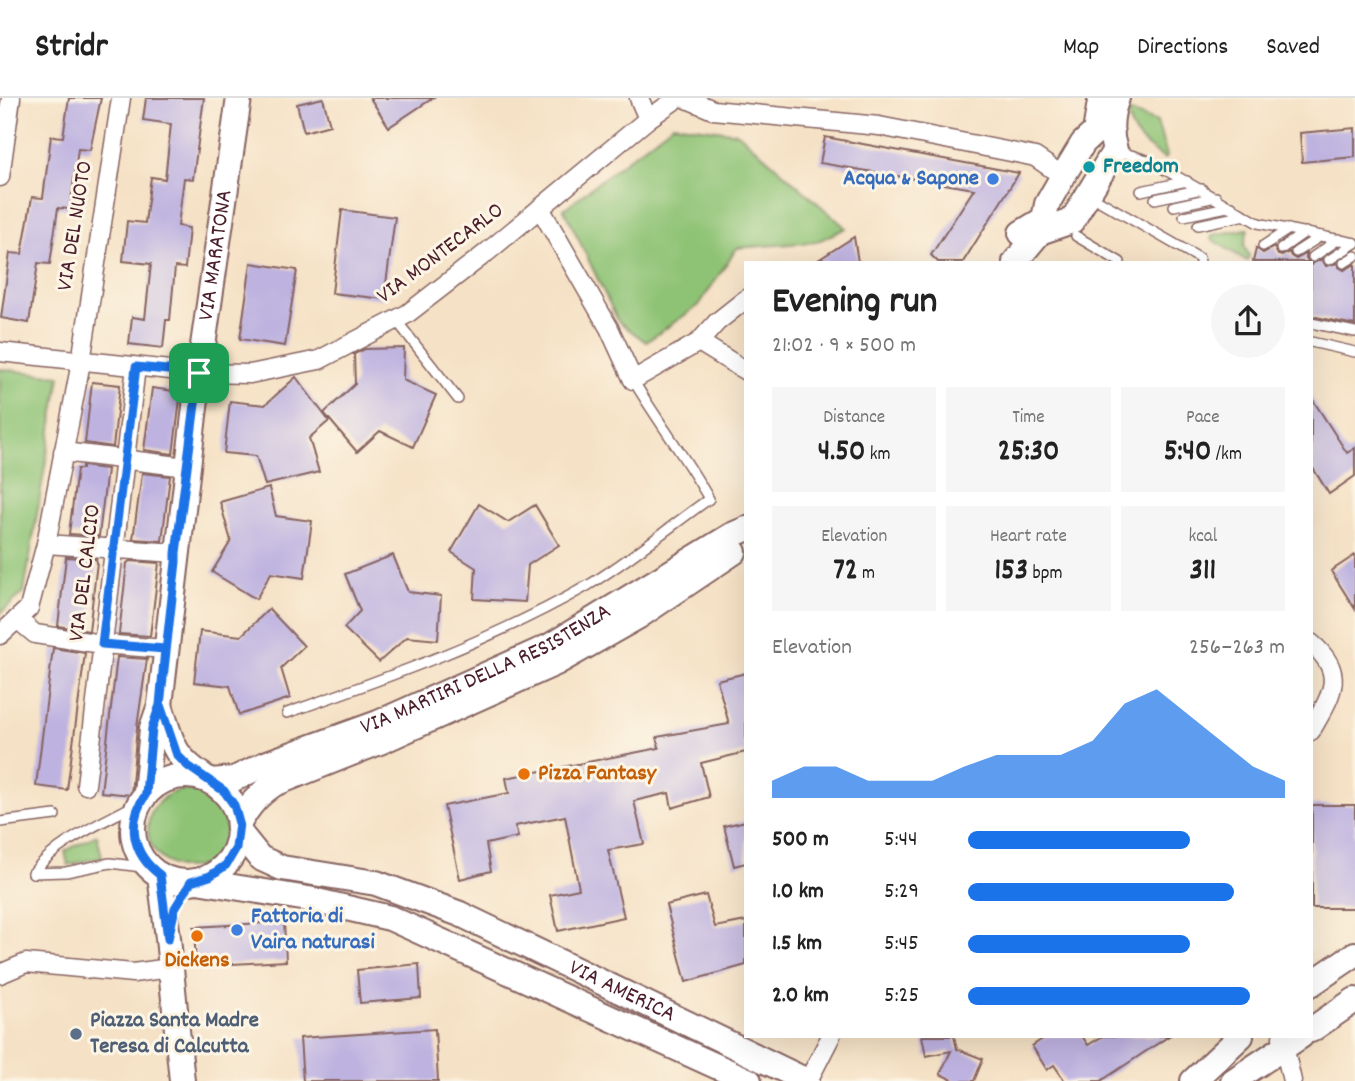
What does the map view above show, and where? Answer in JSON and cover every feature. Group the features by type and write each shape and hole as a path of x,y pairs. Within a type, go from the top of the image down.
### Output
{"street":[{"path":"0,177 11,98"},
{"name":"VIA DEL NUOTO","path":"0,635 29,608 46,544 81,362 121,98"},
{"name":"VIA MARATONA","path":"143,798 152,728 160,705 199,373 239,98"},
{"path":"639,98 648,119"},
{"name":"VIA MONTECARLO","path":"0,352 199,373 250,374 319,360 407,314 648,119 678,98"},
{"path":"685,98 713,110 878,126 1035,157 1063,176"},
{"path":"1102,98 1098,107 1107,140"},
{"path":"1024,257 1040,232 1072,221 1107,140 1117,98"},
{"path":"1058,228 1047,204 1083,143 1107,140"},
{"path":"540,208 608,328 632,380 698,342 744,301"},
{"path":"1001,261 1021,232 1058,228"},
{"path":"698,342 744,370"},
{"name":"VIA DEL CALCIO","path":"86,785 136,367"},
{"path":"63,452 187,467"},
{"name":"VIA MARTIRI DELLA RESISTENZA","path":"143,798 163,781 181,776 211,781 233,779 265,764 379,723 550,646 744,530"},
{"path":"46,544 176,553"},
{"name":"VIA MARTIRI DELLA RESISTENZA","path":"194,881 210,876 226,865 236,848 239,827 248,806 274,784 382,741 556,663 639,617 744,545"},
{"path":"17,619 35,634 102,644 165,649"},
{"path":"1313,645 1327,658 1334,674 1331,691 1313,727"},
{"name":"VIA MARATONA","path":"160,705 177,755 211,781"},
{"path":"211,781 224,791 234,805 239,827"},
{"path":"143,798 135,816 134,836 138,852 155,871 174,881 194,881"},
{"name":"VIA AMERICA","path":"239,827 260,858 282,868 376,883 460,914 808,1081"},
{"path":"155,871 168,939 182,1081"},
{"path":"168,939 175,908 194,881"},
{"name":"VIA AMERICA","path":"194,881 308,900 390,918 749,1081"},
{"path":"423,933 434,904"},
{"path":"1313,983 1355,954"},
{"path":"0,974 26,963 133,973 170,968"},
{"path":"1313,1029 1355,1000"},
{"path":"808,1081 830,1038"},
{"path":"1193,1081 1239,1038"},
{"path":"1233,1081 1290,1039"},
{"path":"1290,1039 1292,1081"}],"lane":[{"path":"1107,140 1202,189 1258,223 1355,243"},
{"path":"1141,191 1187,181"},
{"path":"1155,199 1202,189"},
{"path":"1174,206 1216,197"},
{"path":"1098,200 1199,258 1200,261"},
{"path":"1184,216 1232,206"},
{"path":"1198,225 1245,215"},
{"path":"1058,228 1118,261"},
{"path":"1264,246 1289,229"},
{"path":"1281,249 1305,232"},
{"path":"1296,252 1321,236"},
{"path":"1313,257 1339,239"},
{"path":"1329,260 1355,243"},
{"path":"1344,263 1355,256"},
{"path":"396,320 458,399"},
{"path":"1313,323 1355,332"},
{"path":"1313,342 1355,352"},
{"path":"288,713 404,672 543,611 591,584 709,499 691,467 666,434 632,380"},
{"path":"143,798 71,841 40,864 33,873 65,872 110,863 155,871"},
{"path":"0,822 55,815"}],"green space":[{"path":"1128,111 1157,122 1167,156 1165,159 1135,134"},
{"path":"673,124 738,133 846,228 816,242 737,248 699,305 646,342 618,321 564,209"},
{"path":"1248,229 1244,246 1249,256 1247,261 1211,239 1213,235"},
{"path":"0,369 60,376 24,592 0,614"},
{"path":"187,790 202,793 215,801 223,814 226,829 223,844 215,857 202,865 187,868 172,865 159,857 151,844 148,829 151,814 159,801 172,793"},
{"path":"97,835 102,857 68,865 65,851"}],"building":[{"path":"69,98 101,98 90,150 78,149 70,209 58,208 50,264 38,263 29,323 1,318 10,253 22,254 32,197 43,198 51,136 63,137"},
{"path":"146,98 204,98 193,179 184,178 178,226 189,228 185,268 175,267 170,320 166,320 163,348 129,344 132,317 145,319 151,264 123,261 127,221 145,223 151,177 165,179 171,124 143,120"},
{"path":"323,98 330,125 304,132 297,104"},
{"path":"370,98 433,98 389,127"},
{"path":"1355,128 1355,157 1302,162 1300,133"},
{"path":"825,137 1019,173 964,261 937,261 931,255 974,189 820,163"},
{"path":"342,210 395,217 384,299 332,293"},
{"path":"854,237 858,261 817,261"},
{"path":"1274,247 1278,255 1289,252 1296,259 1307,253 1308,261 1253,261 1256,248 1263,253"},
{"path":"1322,259 1326,266 1337,263 1344,270 1355,264 1355,325 1313,316 1313,263"},
{"path":"251,263 297,270 285,346 240,339"},
{"path":"404,348 403,380 436,395 413,447 380,431 357,452 324,413 355,384 354,354 365,349"},
{"path":"296,377 329,421 309,438 319,472 265,485 256,456 224,453 230,401 265,405"},
{"path":"92,382 120,385 113,447 85,443"},
{"path":"152,388 181,392 173,454 144,450"},
{"path":"1313,400 1347,453 1355,448 1355,476 1329,494 1313,468"},
{"path":"82,466 107,469 99,536 69,534 77,469 82,469"},
{"path":"142,473 170,476 162,541 133,539"},
{"path":"269,488 276,516 312,521 304,578 271,573 256,599 212,572 231,541 220,502"},
{"path":"479,504 508,522 535,505 559,545 528,565 525,602 474,599 476,568 451,552"},
{"path":"393,555 408,592 441,596 438,640 407,637 379,662 344,628 360,611 345,574"},
{"path":"1355,555 1355,609 1331,571"},
{"path":"66,557 96,559 97,562 89,631 58,626"},
{"path":"127,563 159,563 150,636 119,634"},
{"path":"269,609 304,646 281,668 290,698 239,715 230,686 194,682 200,631 241,636"},
{"path":"53,648 85,653 67,790 36,786"},
{"path":"117,657 147,659 131,795 101,792"},
{"path":"744,673 744,752 701,763 709,797 672,808 669,793 634,801 644,844 608,850 624,917 558,931 550,895 579,889 565,816 515,826 518,837 486,844 491,871 460,879 444,806 509,793 506,778 659,748 657,737 729,724 717,680"},
{"path":"1313,805 1355,805 1355,908 1313,908"},
{"path":"744,821 744,864 734,866 724,826"},
{"path":"706,895 715,927 744,921 744,966 686,982 666,905"},
{"path":"284,922 286,961 196,966 194,927"},
{"path":"419,964 421,998 360,1003 357,970"},
{"path":"435,1029 438,1081 303,1081 300,1038"},
{"path":"922,1038 954,1038 957,1049 983,1059 974,1081 955,1081 940,1074 951,1051 926,1056"},
{"path":"1044,1038 1083,1038 1088,1045 1100,1038 1166,1038 1101,1081 1065,1081 1054,1065 1047,1070 1032,1046"}],"place":[{"name":"Freedom","path":"1089,167"},
{"name":"Acqua & Sapone","path":"993,179"},
{"name":"Pizza Fantasy","path":"524,774"},
{"name":"Fattoria di Vaira naturasi","path":"237,930"},
{"name":"Dickens","path":"197,936"},
{"name":"Piazza Santa Madre Teresa di Calcutta","path":"76,1034"}],"route":[{"path":"199,373 136,367 102,644 165,649 160,705 177,755 224,791 237,814 239,832 232,857 219,871 191,882 175,908 168,939 160,875 150,868 138,852 133,826 140,802 146,794 152,728 160,705 199,373"}]}
